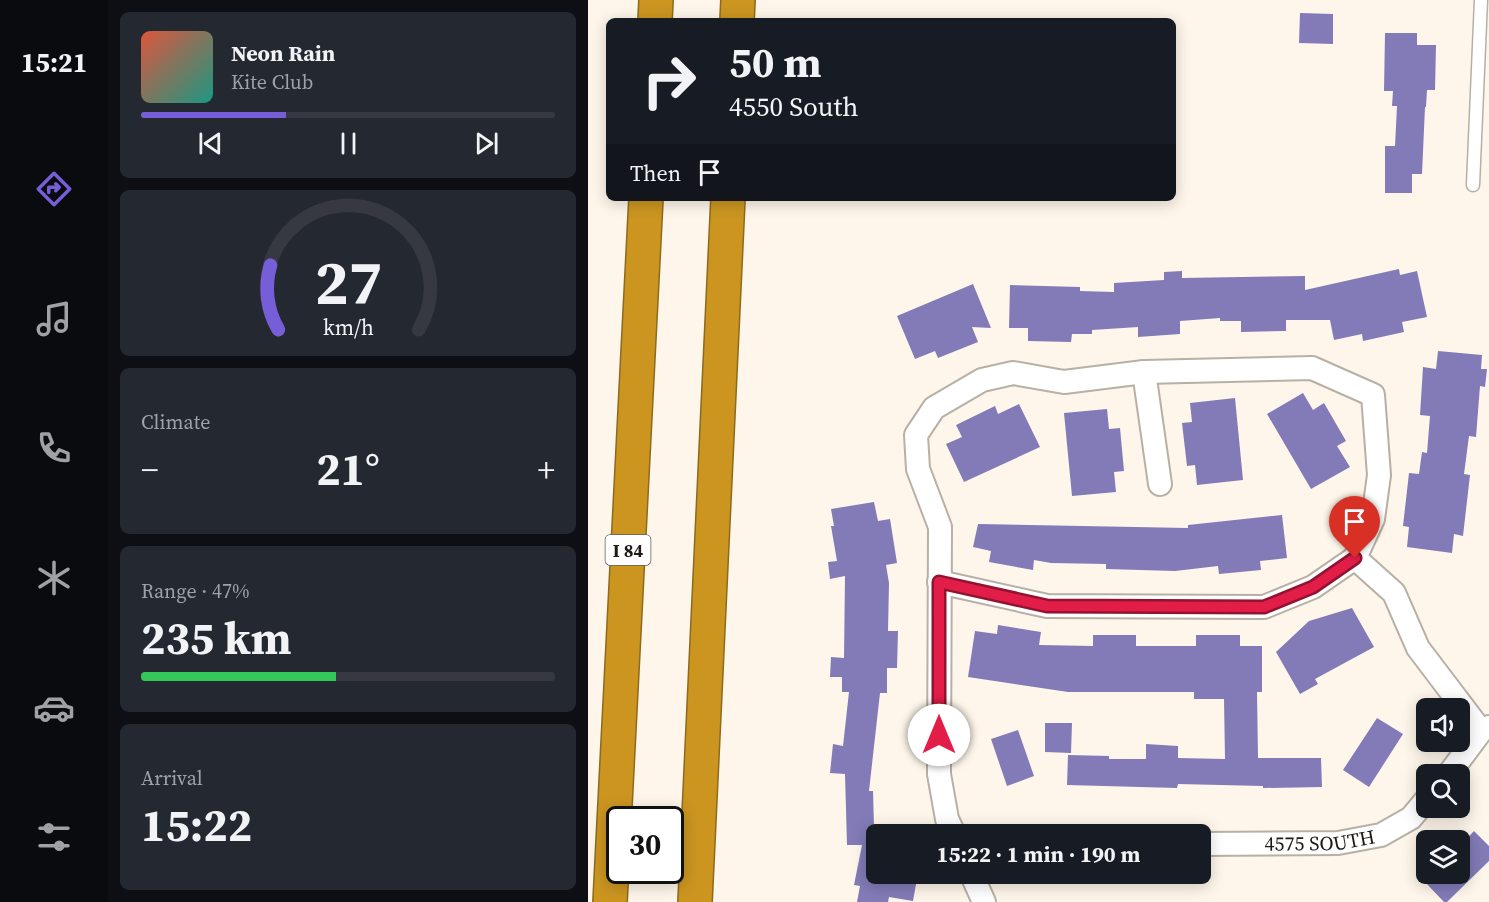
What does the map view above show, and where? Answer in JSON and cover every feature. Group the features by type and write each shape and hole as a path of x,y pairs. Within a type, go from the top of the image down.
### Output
{"highway":[{"path":"655,18 656,0"},
{"path":"737,18 738,0"},
{"name":"I 84","path":"610,902 646,201"},
{"path":"695,902 728,201"},
{"path":"703,730 716,832 716,902"}],"street":[{"path":"939,582 1047,606 1264,607 1313,587 1355,558 1372,519 1378,476 1373,395 1312,368 1144,372 1064,382 1013,373 982,380 934,408 916,435 918,469 940,527 939,582 939,774 949,824"},
{"path":"1144,372 1160,484"},
{"path":"1355,558 1394,593 1418,648 1485,729 1457,764"},
{"name":"4575 SOUTH","path":"1211,844 1338,843 1381,835 1411,818 1416,812"},
{"path":"976,884 984,902"}],"lane":[{"path":"1473,185 1481,0"}],"building":[{"path":"1300,13 1333,14 1333,44 1299,43"},
{"path":"1385,33 1417,33 1417,45 1436,45 1435,90 1427,90 1425,107 1422,174 1412,174 1412,193 1385,193 1385,146 1395,146 1397,106 1392,106 1393,91 1384,91"},
{"path":"1399,269 1400,275 1417,271 1427,317 1402,322 1404,332 1363,341 1362,334 1334,340 1330,320 1286,320 1286,331 1241,332 1241,321 1220,321 1220,318 1180,321 1180,334 1138,337 1138,327 1092,330 1092,334 1072,334 1071,342 1028,341 1028,328 1009,328 1010,285 1080,287 1080,291 1114,292 1114,283 1164,280 1164,272 1182,271 1182,278 1305,276 1305,290"},
{"path":"973,284 991,328 972,327 978,342 938,358 935,351 915,359 897,316"},
{"path":"1438,351 1482,355 1481,369 1487,369 1485,387 1480,386 1476,437 1469,436 1464,474 1470,475 1463,536 1454,534 1452,553 1407,547 1409,527 1403,526 1409,473 1419,474 1422,452 1427,453 1430,416 1420,415 1423,367 1436,369"},
{"path":"1303,393 1313,410 1324,403 1346,441 1337,446 1350,467 1311,489 1267,414"},
{"path":"1235,398 1243,480 1197,485 1195,465 1187,466 1182,423 1192,422 1190,403"},
{"path":"1019,404 1040,447 964,482 946,444 962,437 956,425 995,406 998,414"},
{"path":"1107,409 1109,429 1120,428 1124,471 1114,472 1116,492 1072,496 1064,413"},
{"path":"874,502 878,521 890,519 897,563 886,565 889,583 888,631 898,631 897,668 887,668 887,693 880,693 869,791 873,791 874,824 866,824 866,884 916,884 913,901 889,897 888,902 857,902 860,886 854,885 862,845 847,845 845,774 830,773 833,744 843,746 849,692 842,692 842,677 830,677 831,657 844,658 845,576 830,579 828,562 837,561 831,526 834,526 831,509"},
{"path":"1282,515 1287,558 1260,561 1261,570 1219,574 1218,566 1175,571 1106,569 1106,564 1051,563 1034,560 1033,570 989,562 991,551 973,547 978,524 1188,528 1188,525"},
{"path":"1352,608 1374,647 1315,679 1318,684 1300,694 1276,652 1309,621"},
{"path":"998,625 1041,632 1039,645 1093,646 1093,635 1136,635 1136,646 1196,646 1196,635 1240,635 1240,646 1262,646 1262,692 1257,692 1258,758 1321,758 1322,787 1263,788 1263,786 1178,784 1177,788 1067,785 1068,755 1109,756 1109,759 1146,759 1146,744 1178,746 1178,758 1225,759 1224,699 1194,699 1194,692 1068,692 968,677 975,631 997,634"},
{"path":"1377,718 1403,734 1369,787 1343,770"},
{"path":"1045,723 1072,723 1071,753 1045,752"},
{"path":"1018,730 1034,776 1007,786 991,739"},
{"path":"1474,831 1489,846 1489,861 1470,880 1470,835"},
{"path":"1427,884 1465,884 1447,902 1444,902"}],"route":[{"path":"939,735 939,582 1047,606 1264,607 1313,587 1355,558"}]}
